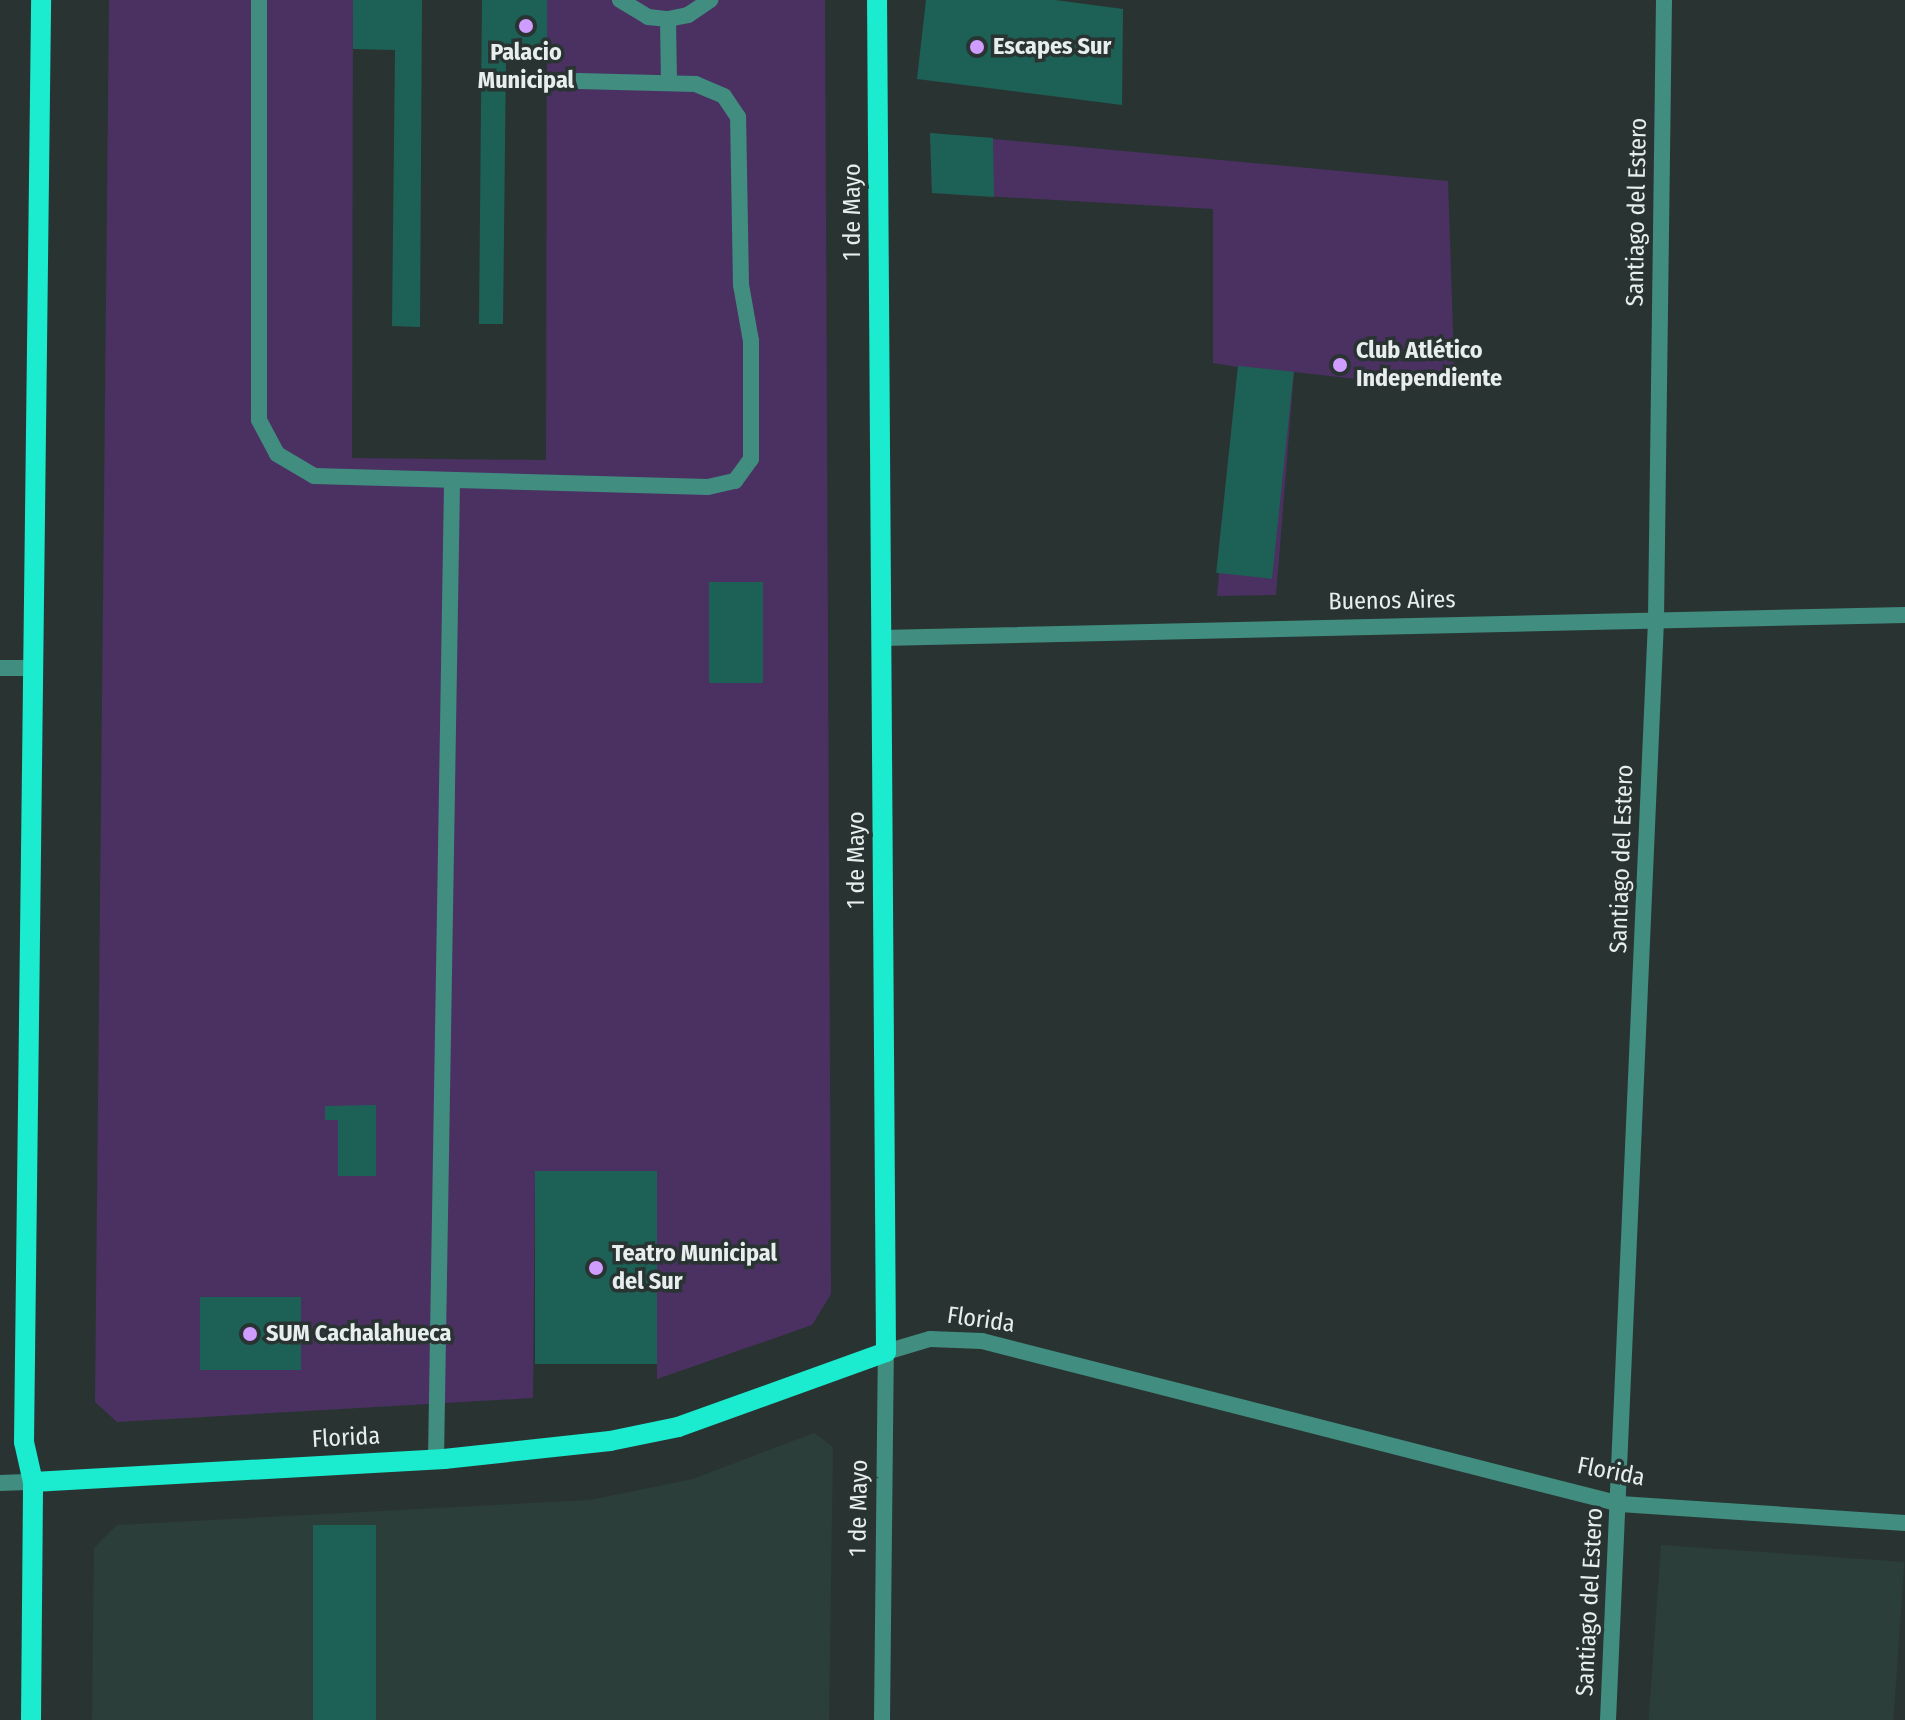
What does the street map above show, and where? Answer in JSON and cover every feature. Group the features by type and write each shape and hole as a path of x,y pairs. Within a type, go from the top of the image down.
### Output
{"main road":[{"path":"31,1720 33,1482 24,1442 41,0"},
{"name":"1 de Mayo","path":"877,0 886,1352"},
{"name":"Florida","path":"33,1482 436,1459 610,1441 678,1427 886,1352"}],"street":[{"path":"259,0 259,420 277,454 314,476 708,487 735,481 751,459 751,341 741,285 738,117 724,96 696,84 578,81"},
{"path":"620,0 648,17 668,19 688,15 710,0"},
{"name":"Santiago del Estero","path":"1608,1720 1620,1504 1656,619 1664,0"},
{"path":"668,19 669,83"},
{"path":"436,1459 452,480"},
{"name":"Buenos Aires","path":"881,638 1905,615"},
{"path":"0,668 33,668"},
{"name":"Florida","path":"886,1352 930,1339 982,1341 1620,1504 1905,1523"},
{"name":"1 de Mayo","path":"882,1720 886,1352"},
{"name":"Florida","path":"0,1483 33,1482"}],"shaded area":[{"path":"109,0 353,0 352,458 546,460 547,0 825,0 831,1294 812,1325 657,1379 657,1172 535,1171 533,1398 117,1422 95,1402"},
{"name":"Club Atlético Independiente","path":"930,133 1448,181 1455,390 1294,372 1276,595 1217,596 1238,367 1213,363 1213,209 932,193"},
{"path":"814,1433 833,1447 829,1720 92,1720 94,1548 117,1525 590,1500 693,1479"},
{"path":"1661,1545 1904,1562 1893,1720 1649,1720"}],"building":[{"path":"353,0 422,0 420,327 392,326 395,50 353,49"},
{"path":"482,0 547,0 547,53 506,53 503,324 479,324"},
{"path":"926,0 1055,0 1123,9 1122,105 917,79"},
{"path":"930,133 993,138 994,197 932,193"},
{"path":"1238,366 1294,372 1272,579 1216,573"},
{"path":"709,582 763,582 763,683 709,683"},
{"path":"376,1105 376,1176 338,1176 338,1120 325,1120 325,1106"},
{"name":"Teatro Municipal del Sur","path":"535,1171 657,1171 657,1364 535,1364"},
{"name":"SUM Cachalahueca","path":"200,1297 301,1297 301,1370 200,1370"},
{"path":"313,1525 376,1525 376,1720 313,1720"}],"place":[{"name":"Palacio Municipal","path":"526,26"},
{"name":"Escapes Sur","path":"977,47"},
{"name":"Club Atlético Independiente","path":"1340,365"},
{"name":"Teatro Municipal del Sur","path":"596,1268"},
{"name":"SUM Cachalahueca","path":"250,1334"}]}
